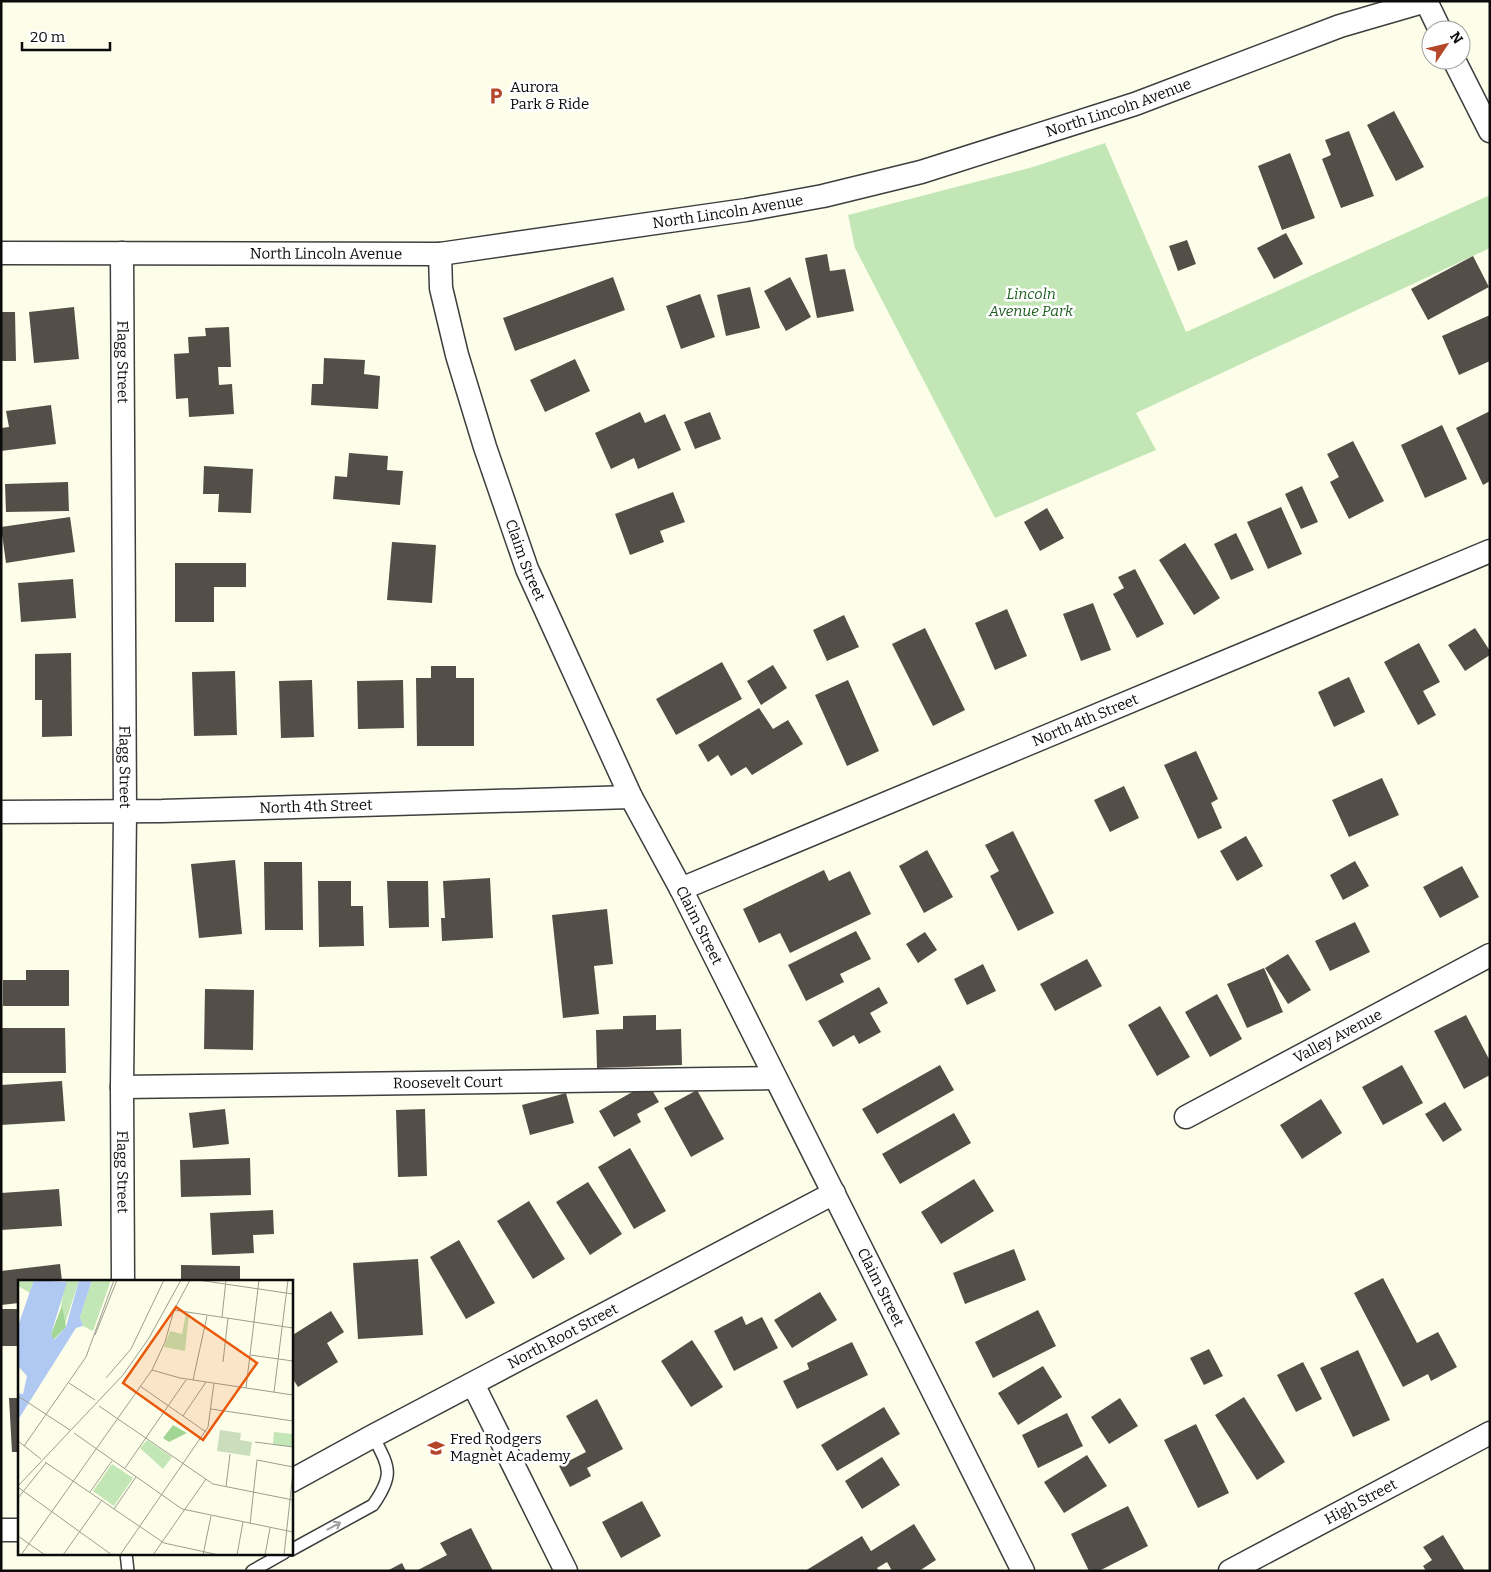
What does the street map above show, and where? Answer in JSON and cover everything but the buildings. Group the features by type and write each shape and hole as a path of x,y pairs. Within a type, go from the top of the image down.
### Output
{"street":[{"path":"1426,1 1435,20"},
{"name":"North Lincoln Avenue","path":"1,253 440,254 746,210 823,196 921,172 1135,104 1340,26 1426,1"},
{"path":"1459,70 1490,131"},
{"name":"Flagg Street","path":"122,253 125,812 122,1088 123,1280"},
{"name":"Claim Street","path":"440,254 441,288 457,355 485,447 527,569 630,796 681,889 1023,1571"},
{"name":"North 4th Street","path":"681,889 1490,551"},
{"name":"North 4th Street","path":"1,812 125,812 630,796"},
{"name":"Valley Avenue","path":"1186,1117 1490,956"},
{"name":"Roosevelt Court","path":"122,1088 775,1078"},
{"name":"North Root Street","path":"292,1480 834,1193"},
{"path":"473,1384 566,1571"},
{"name":"High Street","path":"1230,1571 1490,1433"},
{"path":"1,1530 18,1530"}],"lane":[{"path":"292,1549 373,1505 383,1490 388,1474 386,1462 373,1436"},
{"path":"126,1554 128,1571"},
{"path":"252,1571 282,1554"}],"green space":[{"name":"Lincoln Avenue Park","path":"1105,143 1186,332 1490,195 1490,248 1136,413 1156,450 995,518 855,248 848,215 1033,167"}],"place":[{"name":"Aurora Park & Ride","path":"496,96"},
{"name":"Fred Rodgers Magnet Academy","path":"436,1448"}]}
